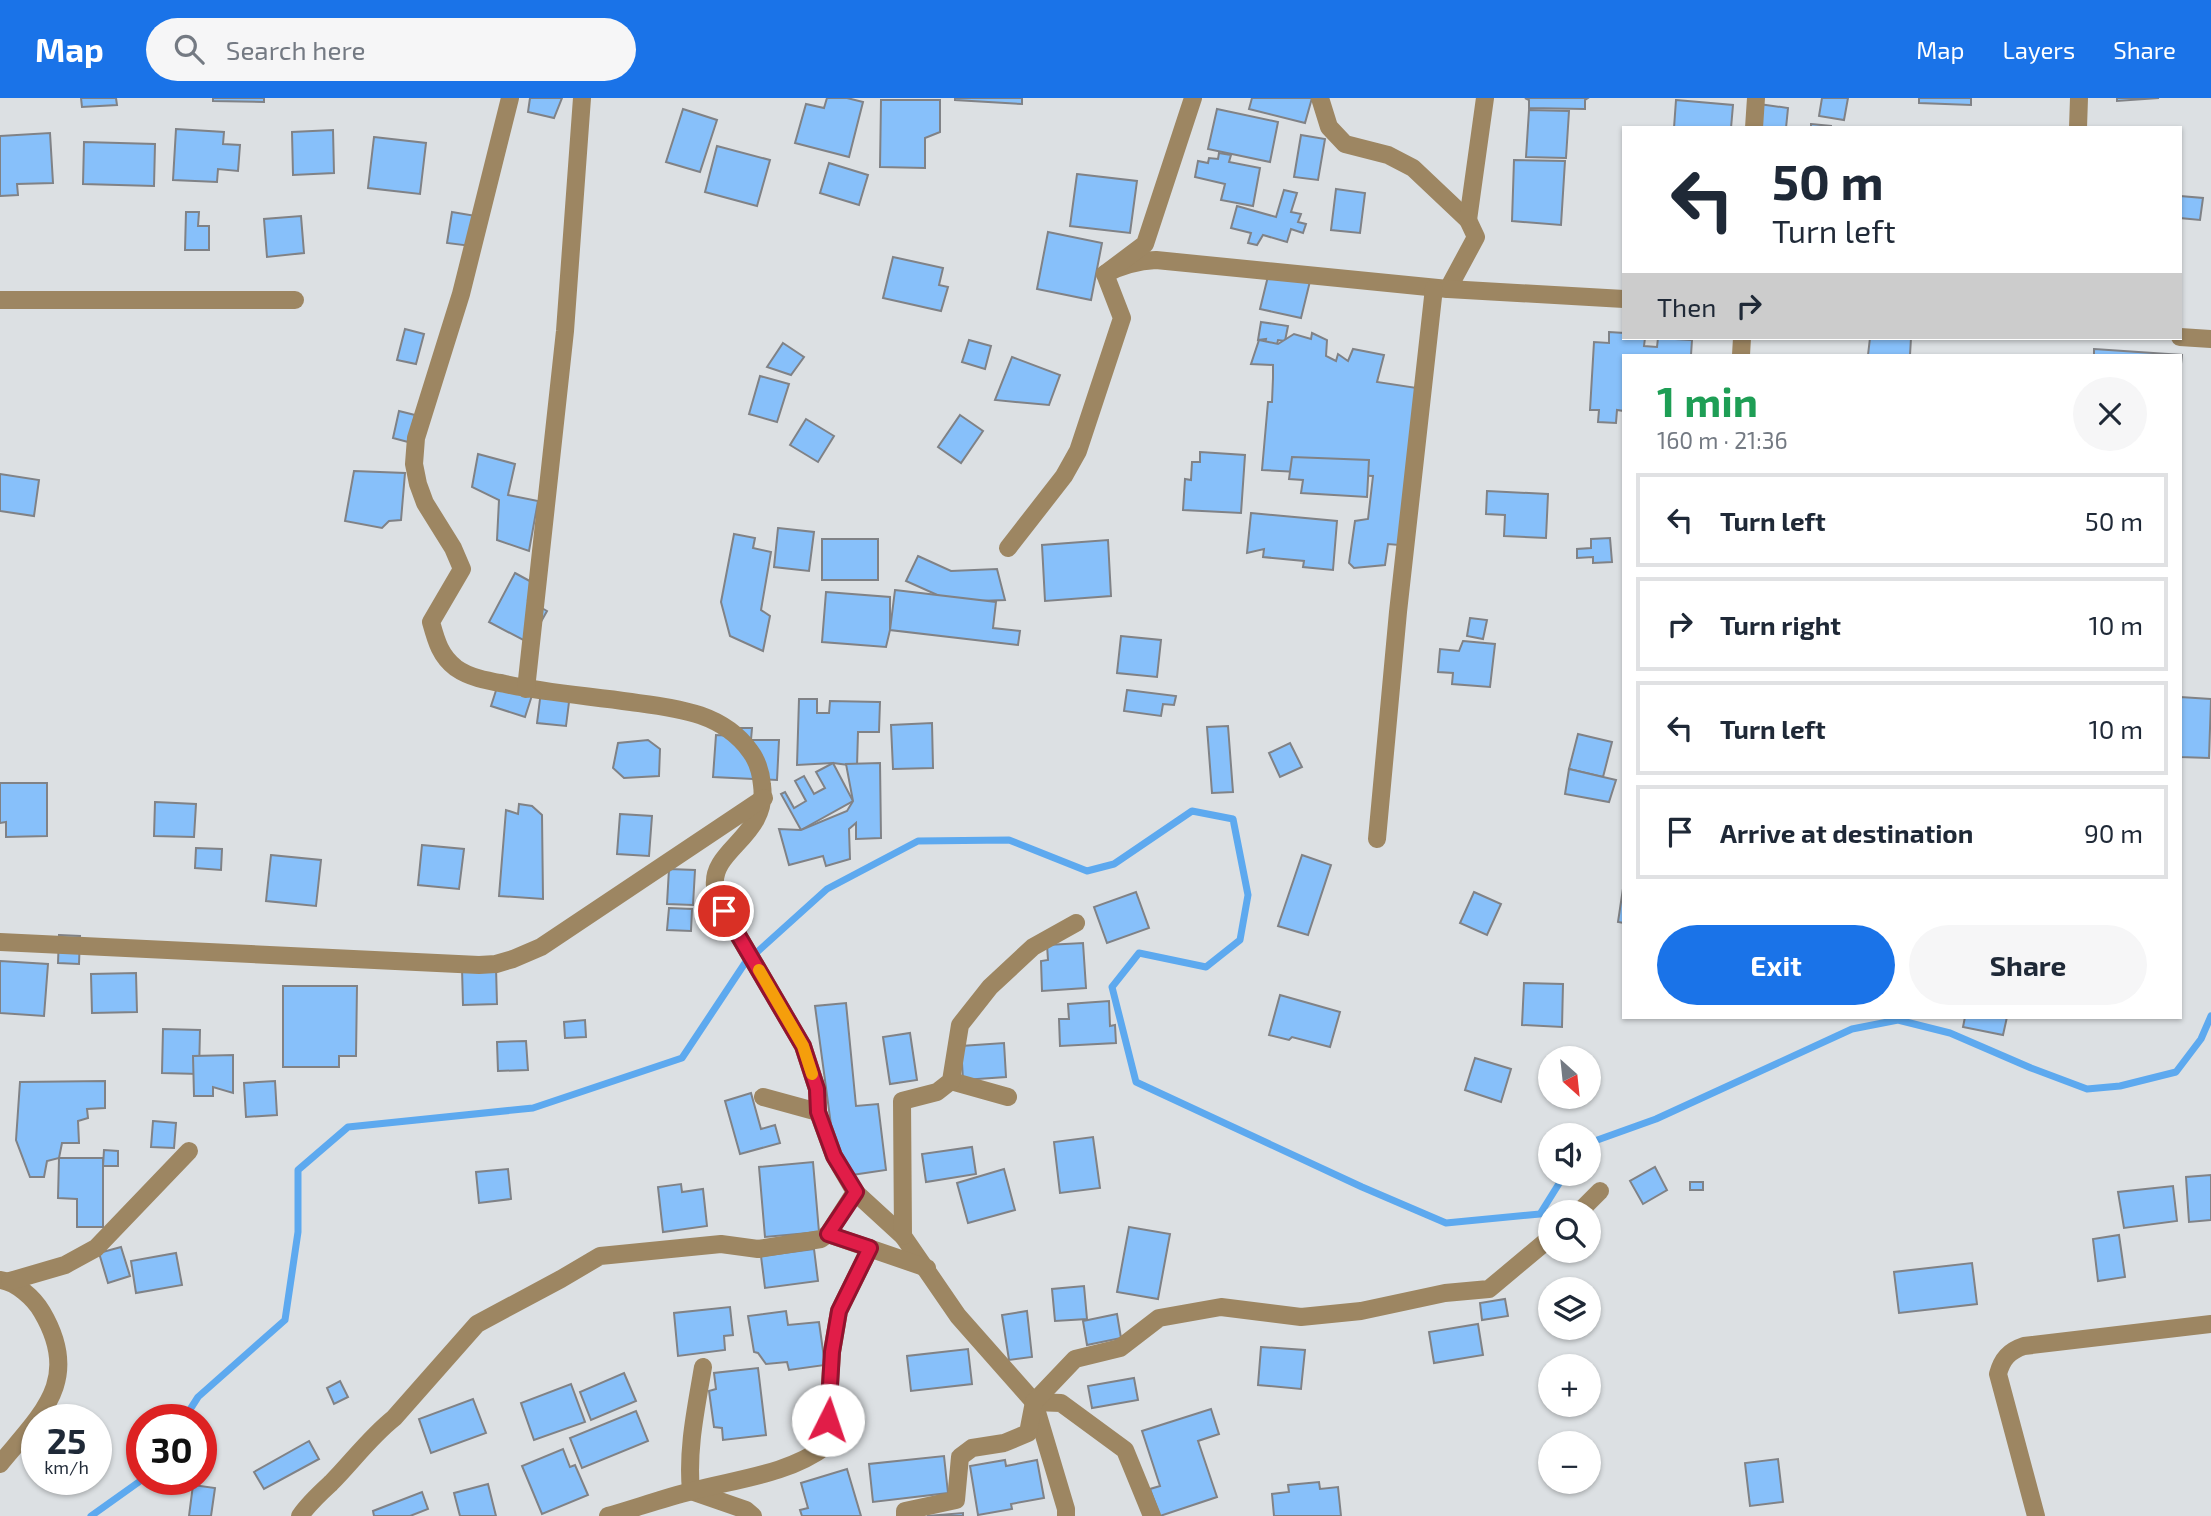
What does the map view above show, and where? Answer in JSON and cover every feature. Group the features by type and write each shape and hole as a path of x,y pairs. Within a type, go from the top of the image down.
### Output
{"street":[{"path":"510,98 461,294 416,438 414,464 425,503 453,548 462,569 431,622 437,646 455,667 467,675 526,689 663,705 689,711 718,722 738,736 751,752 761,777 764,798 757,820 716,872 714,887 724,911 803,1046 817,1089 818,1112 834,1156 856,1192 902,1236 927,1268 958,1317 1034,1402 1066,1516"},
{"path":"526,689 565,331 582,98"},
{"path":"1105,274 1145,244 1193,98"},
{"path":"1320,98 1329,127 1345,144 1388,155 1413,168 1468,220 1476,237 1441,288 1397,625 1377,839"},
{"path":"1468,220 1485,98"},
{"path":"1754,126 1756,98"},
{"path":"2078,126 2079,98"},
{"path":"1105,274 1125,264 1156,260 1441,288 1622,299"},
{"path":"1008,548 1065,476 1078,452 1122,318 1105,274"},
{"path":"0,300 295,300"},
{"path":"2182,337 2211,339"},
{"path":"0,942 214,954 496,964 513,960 541,947 764,798"},
{"path":"902,1236 901,1101 937,1092 951,1081 960,1025 990,987 1034,947 1076,923"},
{"path":"951,1081 1008,1097"},
{"path":"763,1097 818,1112"},
{"path":"5,1281 65,1265 96,1248 189,1151"},
{"path":"1591,1200 1600,1191"},
{"path":"300,1516 379,1429 401,1411 477,1324 600,1256 721,1244 758,1249 821,1239 828,1234 856,1192"},
{"path":"828,1234 927,1268"},
{"path":"608,1516 691,1491 783,1468 826,1446 832,1352 839,1311 870,1248"},
{"path":"905,1516 905,1511 956,1500 960,1457 972,1448 1003,1443 1028,1433 1034,1402 1075,1359 1120,1349 1159,1318 1222,1307 1301,1317 1360,1311 1444,1293 1489,1289 1538,1248"},
{"path":"0,1464 49,1404 58,1376 58,1349 51,1327 37,1304 5,1281"},
{"path":"2036,1516 1998,1374 2007,1354 2024,1346 2211,1324"},
{"path":"691,1491 691,1431 703,1367"},
{"path":"1034,1402 1061,1403 1125,1450 1152,1516"},
{"path":"691,1491 746,1510 753,1516"}],"building":[{"path":"81,98 116,98 117,105 82,107"},
{"path":"213,98 264,98 264,102 213,101"},
{"path":"530,98 562,98 554,118 528,112"},
{"path":"827,98 847,98 863,102 849,157 795,143 806,104 824,108"},
{"path":"1022,98 1022,104 955,100"},
{"path":"1252,98 1312,98 1305,123 1249,109"},
{"path":"1525,98 1588,98 1585,100 1585,109 1529,108 1529,100"},
{"path":"1822,98 1848,98 1844,120 1819,116"},
{"path":"1919,98 1971,98 1971,105 1919,103"},
{"path":"2117,98 2159,98 2117,101"},
{"path":"881,100 940,100 940,132 925,138 925,168 880,167"},
{"path":"1676,100 1733,105 1731,126 1674,126"},
{"path":"1752,103 1788,108 1786,126 1749,126"},
{"path":"683,109 717,120 700,172 666,162"},
{"path":"1217,109 1278,122 1270,162 1208,149"},
{"path":"1529,110 1569,111 1566,158 1526,157"},
{"path":"176,129 224,132 223,144 240,145 238,171 218,169 217,182 173,180"},
{"path":"333,130 334,173 293,175 292,132"},
{"path":"50,133 53,183 17,184 18,195 0,196 0,136"},
{"path":"1301,135 1325,139 1318,180 1294,177"},
{"path":"374,137 426,143 420,194 368,188"},
{"path":"84,142 155,144 154,186 83,184"},
{"path":"717,146 770,160 757,206 705,192"},
{"path":"1219,153 1231,155 1229,162 1260,168 1253,206 1221,200 1225,184 1195,177 1198,161 1208,163 1209,158 1218,159"},
{"path":"1514,160 1565,161 1561,225 1512,221"},
{"path":"829,163 868,175 859,205 820,193"},
{"path":"1077,174 1137,181 1130,233 1070,226"},
{"path":"1336,189 1365,193 1360,233 1331,230"},
{"path":"1284,190 1297,193 1291,212 1301,214 1298,222 1306,224 1303,233 1291,229 1287,242 1263,235 1257,245 1248,243 1251,233 1231,228 1237,206 1276,217"},
{"path":"2182,196 2203,198 2200,220 2182,218"},
{"path":"186,212 199,212 198,226 209,226 209,250 185,250"},
{"path":"452,212 476,216 471,246 447,243"},
{"path":"301,216 304,253 267,257 264,219"},
{"path":"1048,232 1102,243 1091,300 1037,289"},
{"path":"893,257 943,268 939,285 948,287 941,311 883,298"},
{"path":"1270,268 1311,277 1301,318 1260,309"},
{"path":"1261,322 1288,326 1285,341 1278,340 1275,353 1264,347 1266,339 1258,340"},
{"path":"405,329 424,334 416,364 397,360"},
{"path":"1609,332 1622,333 1622,340 1645,340 1644,346 1657,347 1658,340 1692,340 1691,354 1622,354 1622,411 1617,410 1616,423 1598,422 1599,410 1590,410 1594,342 1609,343"},
{"path":"1312,333 1327,340 1326,356 1336,361 1338,354 1348,361 1353,349 1384,355 1377,382 1417,388 1399,545 1388,544 1385,565 1354,568 1349,563 1355,521 1368,519 1373,476 1262,470 1268,402 1272,402 1273,365 1251,364 1259,340 1278,344 1294,334 1311,339"},
{"path":"969,340 991,346 985,369 962,362"},
{"path":"1870,340 1911,340 1910,354 1868,354"},
{"path":"783,343 804,357 791,375 767,367"},
{"path":"2094,349 2167,354 2094,354"},
{"path":"1012,357 1060,375 1049,405 995,400"},
{"path":"760,376 789,384 777,422 749,414"},
{"path":"399,411 415,415 408,442 393,438"},
{"path":"960,415 983,431 961,463 938,447"},
{"path":"806,419 834,436 818,462 790,445"},
{"path":"1200,452 1245,455 1241,513 1183,510 1185,479 1191,480 1192,462 1200,462"},
{"path":"478,454 515,464 508,495 538,501 529,551 497,540 499,500 472,487"},
{"path":"1292,457 1369,460 1367,497 1301,493 1303,480 1289,479"},
{"path":"354,471 405,473 401,520 389,521 382,528 345,521"},
{"path":"0,474 39,480 34,516 0,511"},
{"path":"1487,491 1548,494 1546,538 1504,536 1505,515 1486,514"},
{"path":"1251,513 1337,521 1333,570 1303,567 1304,561 1263,557 1264,549 1247,553"},
{"path":"778,528 814,532 809,571 774,567"},
{"path":"734,534 755,538 753,548 771,552 761,610 770,616 763,651 730,636 721,602"},
{"path":"1610,538 1612,562 1593,563 1593,557 1577,558 1577,549 1591,548 1591,539"},
{"path":"822,539 878,539 878,580 822,580"},
{"path":"1108,540 1111,596 1045,601 1042,545"},
{"path":"918,556 951,571 997,569 1005,600 953,602 906,581"},
{"path":"515,573 537,585 528,600 547,611 529,643 489,622"},
{"path":"895,590 996,602 993,628 1020,631 1018,645 890,630"},
{"path":"826,592 890,597 890,630 886,647 822,642"},
{"path":"1470,618 1487,620 1483,639 1467,636"},
{"path":"1121,636 1161,640 1157,677 1117,673"},
{"path":"1463,641 1495,644 1490,687 1452,684 1453,673 1438,672 1440,649 1459,651"},
{"path":"501,675 535,686 525,717 491,706"},
{"path":"1127,690 1176,696 1174,705 1163,704 1161,716 1124,711"},
{"path":"541,691 570,694 566,726 537,723"},
{"path":"2182,697 2211,699 2209,758 2182,757"},
{"path":"799,699 817,699 817,713 829,713 830,701 880,702 879,732 858,732 857,766 833,763 797,765"},
{"path":"932,723 933,768 893,769 891,725"},
{"path":"1228,726 1233,792 1212,793 1207,727"},
{"path":"734,728 752,728 751,740 779,740 777,780 713,777 716,735 734,736"},
{"path":"1578,734 1612,742 1603,777 1569,769"},
{"path":"648,740 660,749 659,776 624,778 613,768 618,743"},
{"path":"1290,743 1302,767 1280,777 1269,753"},
{"path":"833,763 853,801 801,830 781,794 785,792 794,808 806,801 795,781 804,776 814,794 825,788 816,772"},
{"path":"880,763 881,838 856,839 856,823 849,829 850,859 826,866 823,856 789,865 779,829 801,830 847,811 853,801 846,764"},
{"path":"1569,769 1616,780 1609,802 1565,794"},
{"path":"0,783 47,783 47,836 6,837 6,822 0,823"},
{"path":"155,802 196,804 194,837 154,836"},
{"path":"519,804 532,806 542,815 543,899 499,896 506,810 518,814"},
{"path":"620,814 652,816 649,856 617,854"},
{"path":"422,845 464,849 459,889 418,885"},
{"path":"196,848 222,849 221,870 195,868"},
{"path":"271,855 321,860 316,906 266,901"},
{"path":"1302,855 1331,865 1308,935 1278,926"},
{"path":"669,869 695,870 693,905 667,904"},
{"path":"1136,892 1149,928 1107,943 1094,907"},
{"path":"1474,892 1501,904 1487,935 1460,923"},
{"path":"1622,895 1622,923 1618,922"},
{"path":"669,908 692,909 691,931 667,930"},
{"path":"59,935 80,936 79,964 58,963"},
{"path":"1083,943 1086,988 1042,991 1041,961 1048,960 1047,945"},
{"path":"0,961 48,964 44,1016 0,1013"},
{"path":"496,967 497,1004 463,1005 462,968"},
{"path":"136,973 137,1012 92,1013 91,974"},
{"path":"1524,983 1563,984 1562,1027 1522,1025"},
{"path":"283,986 357,986 356,1056 339,1056 339,1067 283,1067"},
{"path":"1280,995 1340,1012 1330,1047 1292,1037 1289,1040 1269,1035"},
{"path":"1109,1001 1110,1026 1115,1025 1116,1043 1060,1046 1059,1019 1069,1019 1068,1004"},
{"path":"846,1003 856,1106 878,1104 886,1170 838,1177 815,1006"},
{"path":"1965,1019 2007,1019 2003,1035 1963,1027"},
{"path":"585,1020 586,1037 565,1038 564,1022"},
{"path":"163,1029 200,1030 199,1074 162,1073"},
{"path":"910,1033 917,1080 890,1084 883,1037"},
{"path":"526,1041 528,1070 498,1071 497,1042"},
{"path":"1004,1043 1006,1077 963,1080 961,1046"},
{"path":"233,1055 233,1093 213,1087 213,1096 194,1096 193,1056"},
{"path":"1475,1058 1511,1069 1501,1102 1465,1090"},
{"path":"105,1081 105,1108 87,1109 88,1118 78,1121 79,1143 62,1143 59,1158 47,1161 44,1177 30,1177 16,1140 20,1082"},
{"path":"275,1081 277,1115 246,1117 244,1083"},
{"path":"751,1093 761,1129 775,1125 780,1143 740,1154 725,1101"},
{"path":"153,1121 176,1123 174,1148 151,1147"},
{"path":"1093,1137 1100,1188 1060,1193 1054,1142"},
{"path":"972,1147 976,1174 926,1182 922,1154"},
{"path":"104,1150 118,1151 118,1166 103,1166"},
{"path":"59,1158 103,1158 103,1227 77,1227 77,1199 58,1198"},
{"path":"813,1162 819,1232 765,1237 759,1167"},
{"path":"1655,1167 1667,1190 1643,1204 1630,1181"},
{"path":"508,1169 511,1199 479,1203 476,1172"},
{"path":"1004,1169 1015,1210 968,1223 957,1183"},
{"path":"2211,1175 2211,1220 2189,1222 2186,1177"},
{"path":"1690,1182 1703,1182 1703,1190 1690,1190"},
{"path":"681,1184 682,1192 703,1189 707,1226 663,1232 658,1187"},
{"path":"2173,1186 2177,1221 2124,1228 2118,1192"},
{"path":"1129,1227 1170,1234 1158,1299 1117,1292"},
{"path":"2119,1235 2125,1277 2098,1281 2093,1239"},
{"path":"121,1247 130,1276 108,1283 99,1253"},
{"path":"814,1249 818,1281 765,1288 761,1256"},
{"path":"176,1253 182,1285 136,1293 131,1261"},
{"path":"1972,1263 1977,1304 1899,1313 1894,1272"},
{"path":"1084,1286 1087,1319 1055,1321 1052,1289"},
{"path":"1505,1299 1508,1316 1482,1320 1480,1303"},
{"path":"730,1307 733,1335 724,1336 725,1350 678,1356 674,1313"},
{"path":"786,1311 788,1325 819,1322 825,1365 789,1370 787,1362 766,1364 758,1353 754,1352 748,1316"},
{"path":"1027,1311 1032,1357 1009,1360 1002,1315"},
{"path":"1117,1314 1121,1338 1087,1345 1083,1321"},
{"path":"1478,1324 1483,1355 1434,1363 1429,1332"},
{"path":"1261,1347 1305,1350 1301,1389 1258,1385"},
{"path":"968,1349 972,1384 911,1391 907,1356"},
{"path":"758,1368 766,1435 723,1440 722,1428 714,1427 709,1391 716,1389 714,1373"},
{"path":"624,1373 636,1401 591,1420 580,1392"},
{"path":"1134,1378 1138,1400 1092,1408 1088,1386"},
{"path":"340,1381 348,1397 334,1404 327,1388"},
{"path":"571,1384 585,1422 534,1440 521,1403"},
{"path":"473,1399 486,1433 431,1453 419,1419"},
{"path":"1211,1409 1219,1434 1198,1441 1217,1497 1160,1516 1150,1489 1160,1486 1142,1431"},
{"path":"636,1411 648,1441 582,1468 570,1438"},
{"path":"309,1441 319,1459 264,1489 254,1472"},
{"path":"563,1449 570,1467 575,1465 588,1495 542,1514 522,1466"},
{"path":"944,1456 948,1493 873,1502 869,1464"},
{"path":"1778,1459 1783,1502 1750,1506 1745,1463"},
{"path":"1005,1460 1006,1466 1037,1460 1044,1498 1011,1504 1012,1509 978,1515 970,1466"},
{"path":"847,1469 861,1516 802,1516 800,1510 808,1508 801,1483"},
{"path":"1319,1482 1320,1489 1338,1487 1341,1516 1274,1516 1272,1494 1289,1492 1288,1485"},
{"path":"488,1484 496,1516 460,1516 454,1493"},
{"path":"422,1492 428,1509 410,1516 374,1516 373,1511"},
{"path":"192,1495 214,1495 211,1516 189,1516"},
{"path":"963,1513 963,1516 927,1516"}],"waterway":[{"path":"194,1404 198,1397 285,1320 298,1232 298,1170 348,1127 533,1108 682,1058 745,963 827,889 918,841 1009,840 1087,871 1114,864 1192,811 1233,819 1248,895 1240,940 1206,967 1139,953 1112,987 1136,1082 1446,1223 1540,1214 1558,1186"},
{"path":"1601,1139 1656,1119 1852,1029 1898,1020 1950,1033 2087,1089 2120,1086 2176,1072 2201,1039 2211,1016"},
{"path":"91,1516 126,1491"}],"slow traffic":[{"path":"759,970 803,1046 812,1074"}],"route":[{"path":"724,911 803,1046 817,1089 818,1112 834,1156 856,1192 828,1234 870,1248 839,1311 832,1352 828,1420"}]}
